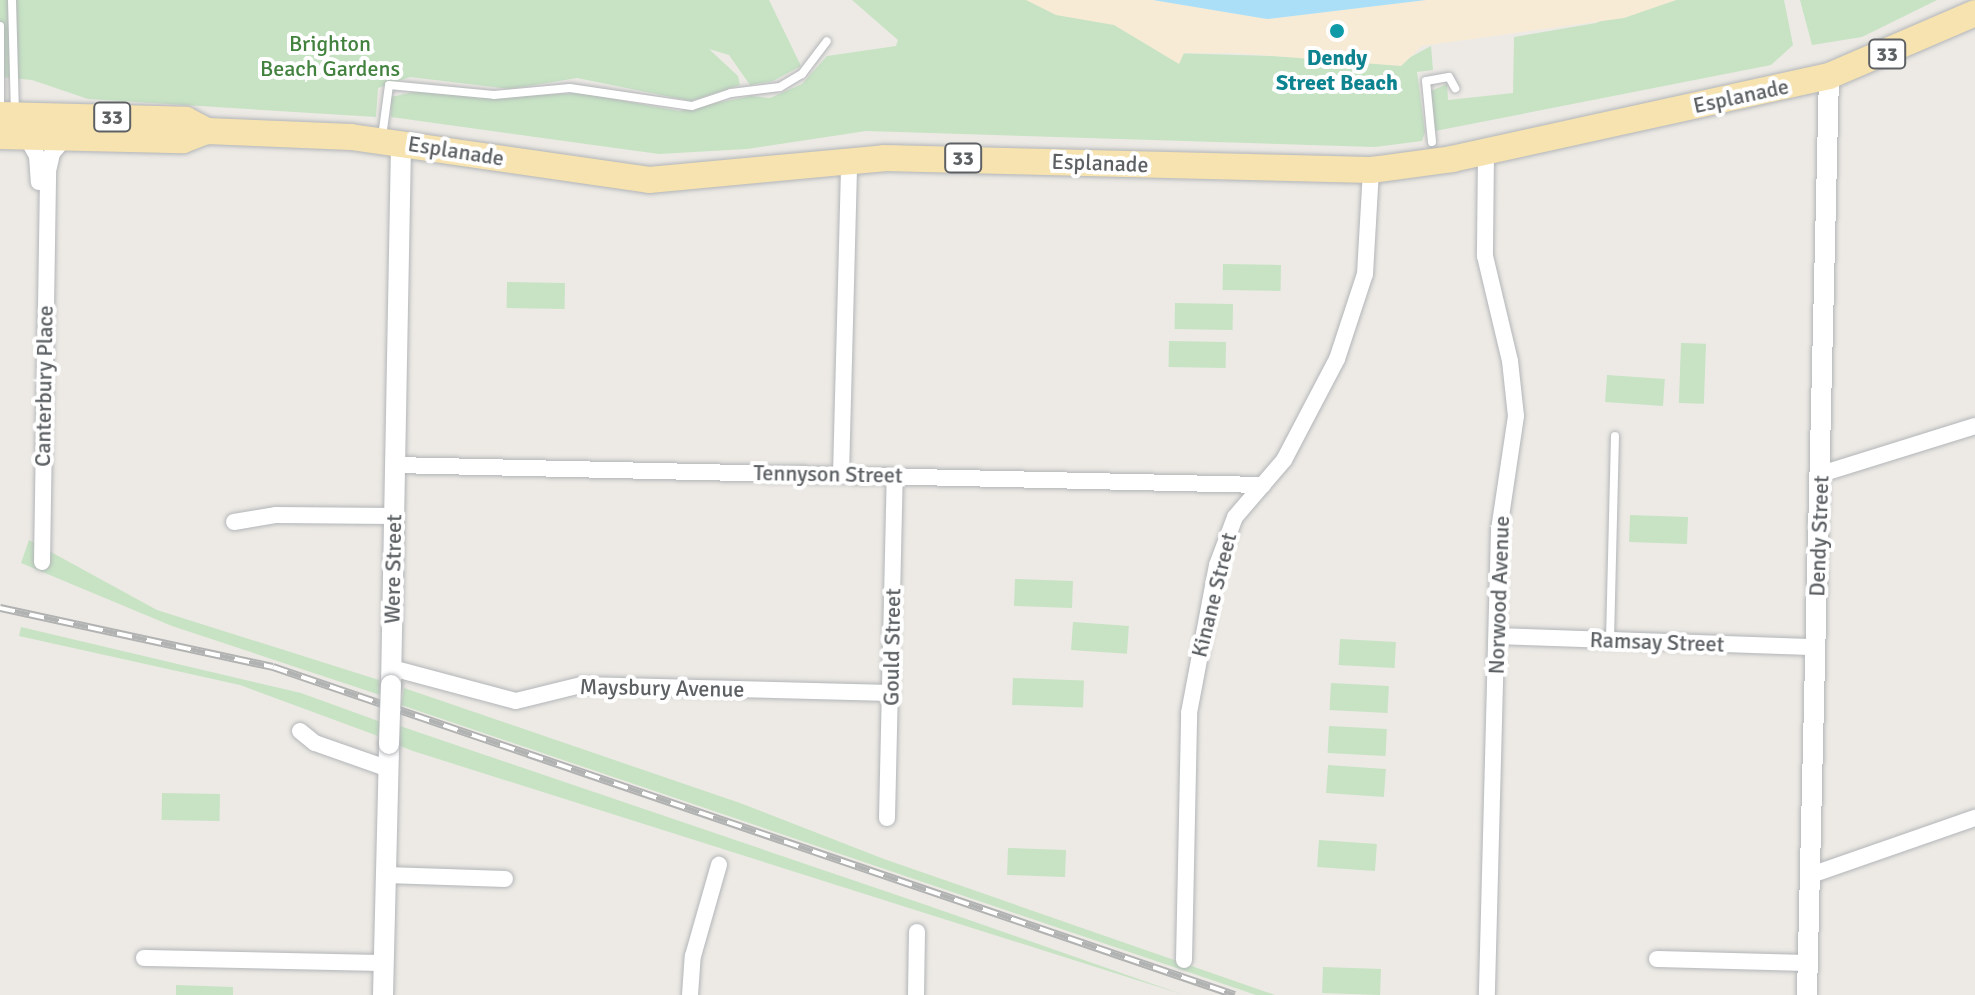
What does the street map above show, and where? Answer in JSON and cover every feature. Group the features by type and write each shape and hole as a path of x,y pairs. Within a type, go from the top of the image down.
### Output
{"main road":[{"name":"Esplanade","path":"9,125 66,137 183,140 207,131 391,141 644,180 849,160 943,158 1371,170 1486,152 1829,76 1975,13"},
{"name":"Esplanade","path":"9,125 186,120 207,131"}],"street":[{"name":"Dendy Street","path":"1807,995 1829,76"},
{"name":"Canterbury Place","path":"9,125 37,156 47,210"},
{"name":"Canterbury Place","path":"42,562 49,158 66,137"},
{"name":"Were Street","path":"383,995 394,465 391,141"},
{"name":"Norwood Avenue","path":"1486,152 1485,256 1510,361 1516,416 1499,530 1487,995"},
{"path":"841,474 849,160"},
{"name":"Kinane Street","path":"1184,960 1191,692 1221,551 1235,517 1284,460 1319,400 1346,334 1365,274 1371,170"},
{"path":"1821,474 1975,426"},
{"name":"Tennyson Street","path":"394,465 1263,485"},
{"name":"Gould Street","path":"887,818 895,476"},
{"path":"234,522 276,515 393,516"},
{"name":"Ramsay Street","path":"1497,636 1816,647"},
{"name":"Maysbury Avenue","path":"391,677 417,671 516,701 581,685 891,693"},
{"path":"300,731 315,743 389,769"},
{"path":"1811,875 1975,818"},
{"path":"690,995 693,956 719,865"},
{"path":"387,875 505,879"},
{"path":"916,995 917,932"},
{"path":"144,958 384,963"},
{"path":"1657,959 1808,963"}],"lane":[{"path":"9,125 12,0"},
{"path":"0,26 9,125"},
{"path":"391,141 389,85 494,95 570,88 692,106 731,93 780,87 802,74 827,41"},
{"path":"1432,142 1426,81 1449,77 1455,88"},
{"path":"1610,641 1615,436"}],"green space":[{"name":"Brighton Beach Gardens","path":"0,0 769,0 801,66 773,81 750,85 729,55 709,49 738,76 740,85 691,101 577,78 510,89 410,77 378,88 376,117 88,99 32,80 0,77"},
{"path":"852,0 1030,0 1101,17 1171,53 1405,60 1431,46 1433,70 1417,72 1425,132 1422,141 1375,147 866,131 747,149 659,154 391,117 391,97 418,91 480,98 580,93 679,111 751,96 770,98 802,84 827,56 896,46 898,40"},
{"path":"1650,0 1645,10 1676,0 1784,0 1793,45 1771,65 1435,131 1431,91 1447,84 1448,100 1513,93 1514,37 1596,23"},
{"path":"1800,0 1937,0 1862,37 1812,45"},
{"path":"1223,264 1281,265 1281,291 1223,290"},
{"path":"507,282 565,283 565,309 507,308"},
{"path":"1175,303 1233,304 1233,330 1175,329"},
{"path":"1169,341 1226,342 1226,368 1169,367"},
{"path":"1681,343 1706,344 1704,404 1679,403"},
{"path":"1607,375 1665,379 1663,406 1605,402"},
{"path":"1630,515 1688,517 1687,544 1629,542"},
{"path":"29,540 157,610 379,680 380,695 172,626 21,563"},
{"path":"1015,579 1073,581 1072,608 1014,606"},
{"path":"1073,622 1129,626 1127,654 1071,650"},
{"path":"21,627 301,693 381,722 378,736 240,685 19,636"},
{"path":"1340,639 1396,642 1395,668 1339,665"},
{"path":"1013,678 1084,680 1083,707 1012,705"},
{"path":"1331,683 1389,686 1388,713 1330,710"},
{"path":"404,688 740,803 884,859 1275,995 1256,995 401,705"},
{"path":"400,726 1184,995 413,751 400,746"},
{"path":"1329,726 1387,729 1386,756 1328,753"},
{"path":"1328,765 1386,769 1384,797 1326,793"},
{"path":"162,793 220,794 220,821 162,820"},
{"path":"1319,840 1377,844 1375,871 1317,867"},
{"path":"1008,848 1066,850 1065,877 1007,875"},
{"path":"1323,967 1381,969 1380,995 1322,993"},
{"path":"176,985 233,987 233,995 176,995"}],"sand":[{"name":"Dendy Street Beach","path":"1026,0 1153,0 1267,19 1426,0 1676,0 1624,18 1422,46 1401,66 1235,53 1184,53 1179,64 1114,25 1056,15"}],"water":[{"path":"1153,0 1426,0 1267,19"}],"railway":[{"path":"0,608 273,667 1235,995"}],"place":[{"name":"Dendy Street Beach","path":"1337,31"}]}
